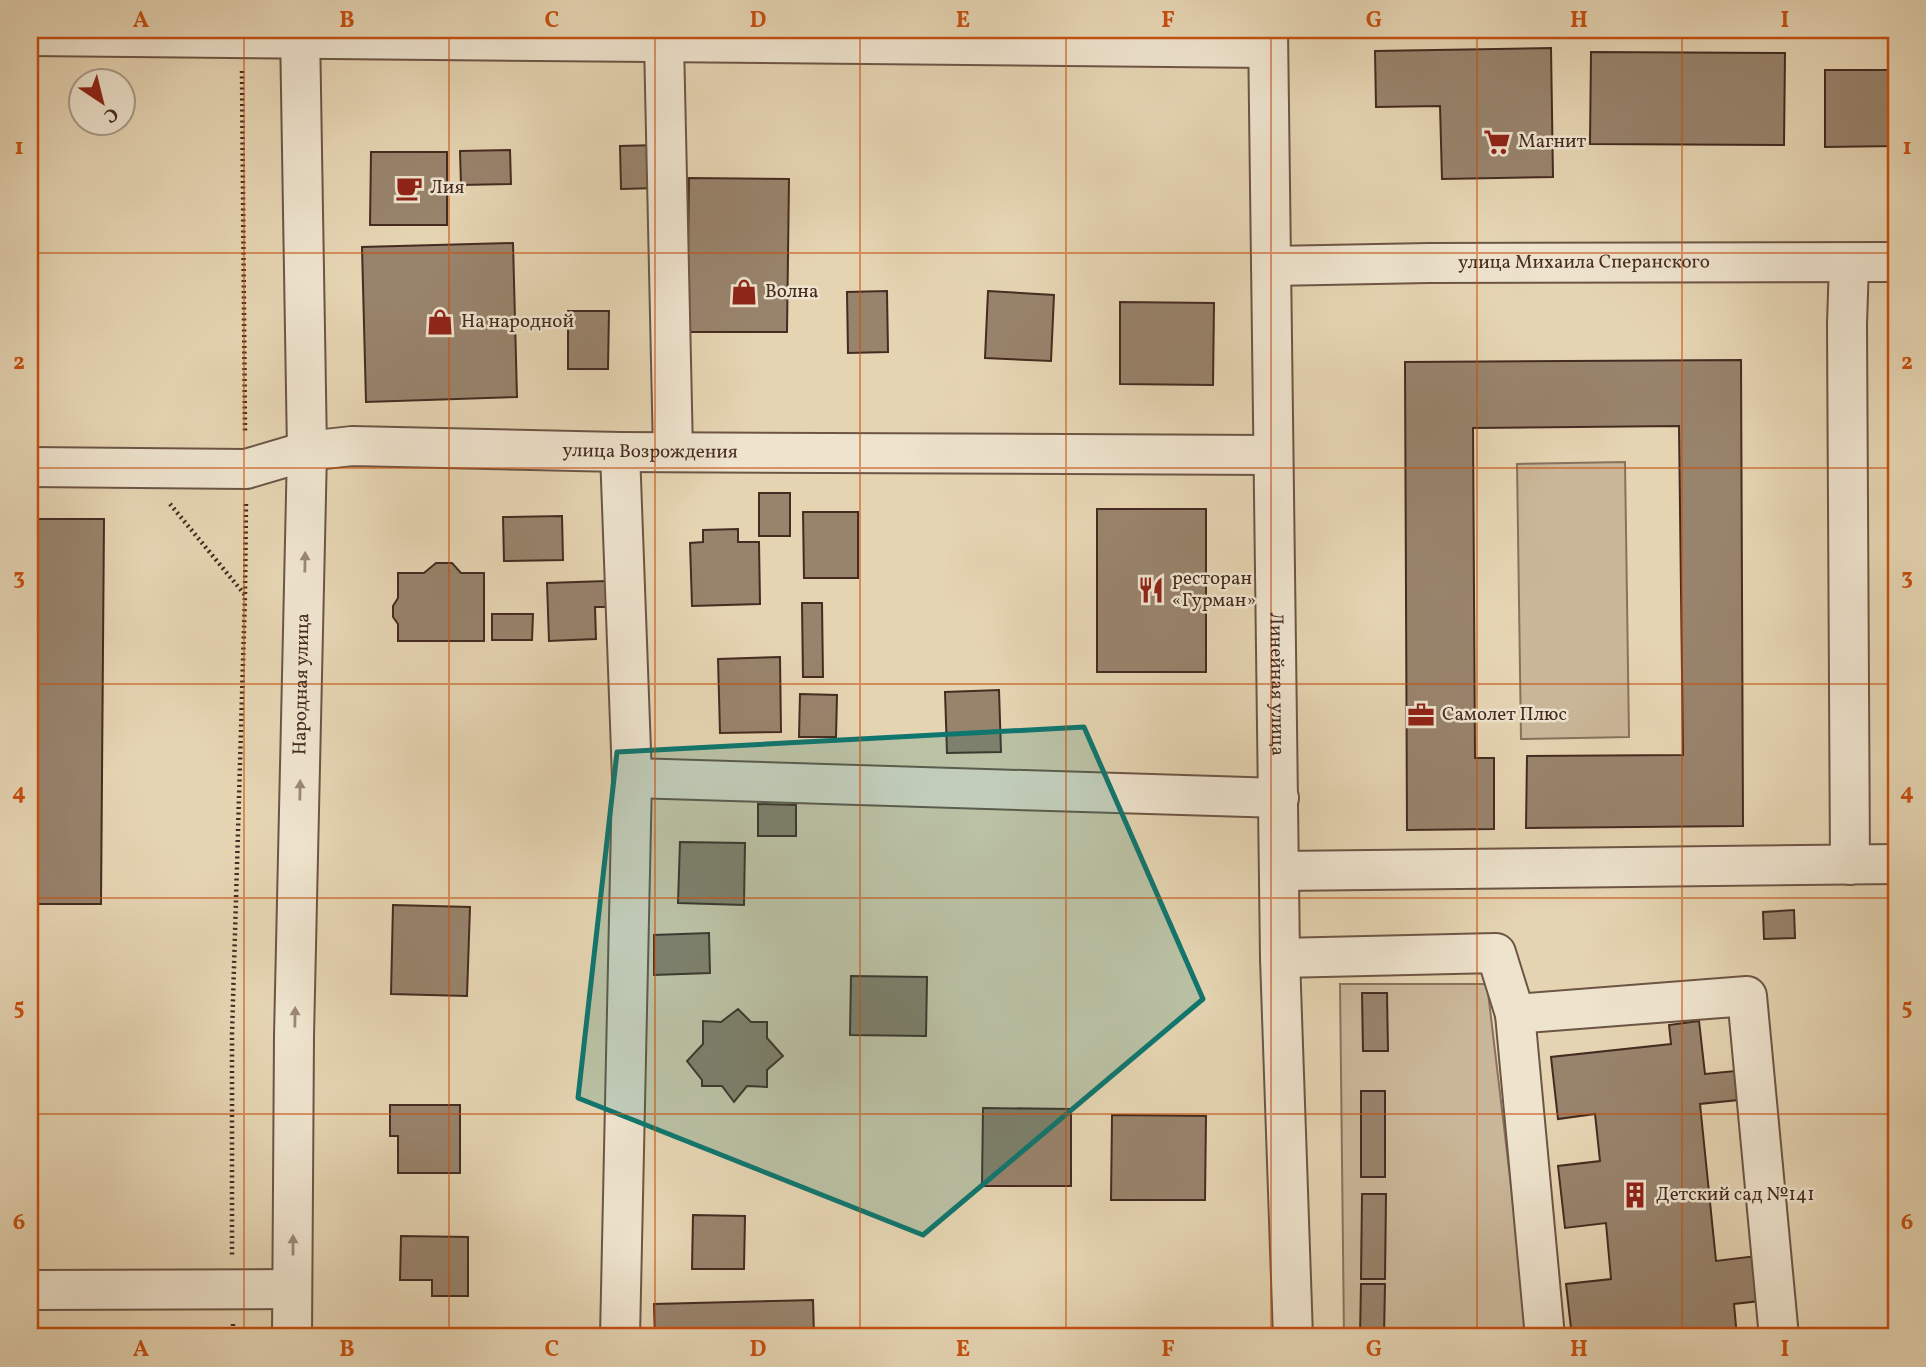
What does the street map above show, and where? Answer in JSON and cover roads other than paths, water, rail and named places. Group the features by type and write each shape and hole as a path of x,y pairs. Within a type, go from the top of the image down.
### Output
{"street":[{"path":"30,36 242,37 300,34 664,42 1268,39"},
{"name":"Народная улица","path":"292,1337 294,1036 307,451 300,34"},
{"name":"Линейная улица","path":"1268,39 1280,958 1293,1337"},
{"path":"664,42 673,452"},
{"name":"улица Михаила Сперанского","path":"1271,266 1896,262"},
{"path":"1849,263 1847,324 1850,865"},
{"name":"улица Возрождения","path":"30,467 246,469 307,451 352,446 620,452 1272,455"},
{"path":"620,452 632,778 620,1337"},
{"path":"632,778 1279,798"},
{"path":"1279,871 1896,864"},
{"path":"1280,958 1496,953 1515,1014 1545,1337"},
{"path":"1515,1014 1747,996 1779,1337"},
{"path":"30,1290 292,1289"}],"place":[{"name":"Магнит","path":"1497,142"},
{"name":"Лия","path":"409,188"},
{"name":"Волна","path":"744,292"},
{"name":"На народной","path":"440,322"},
{"name":"ресторан «Гурман»","path":"1151,590"},
{"name":"Самолет Плюс","path":"1421,715"},
{"name":"Детский сад №141","path":"1635,1195"}]}
